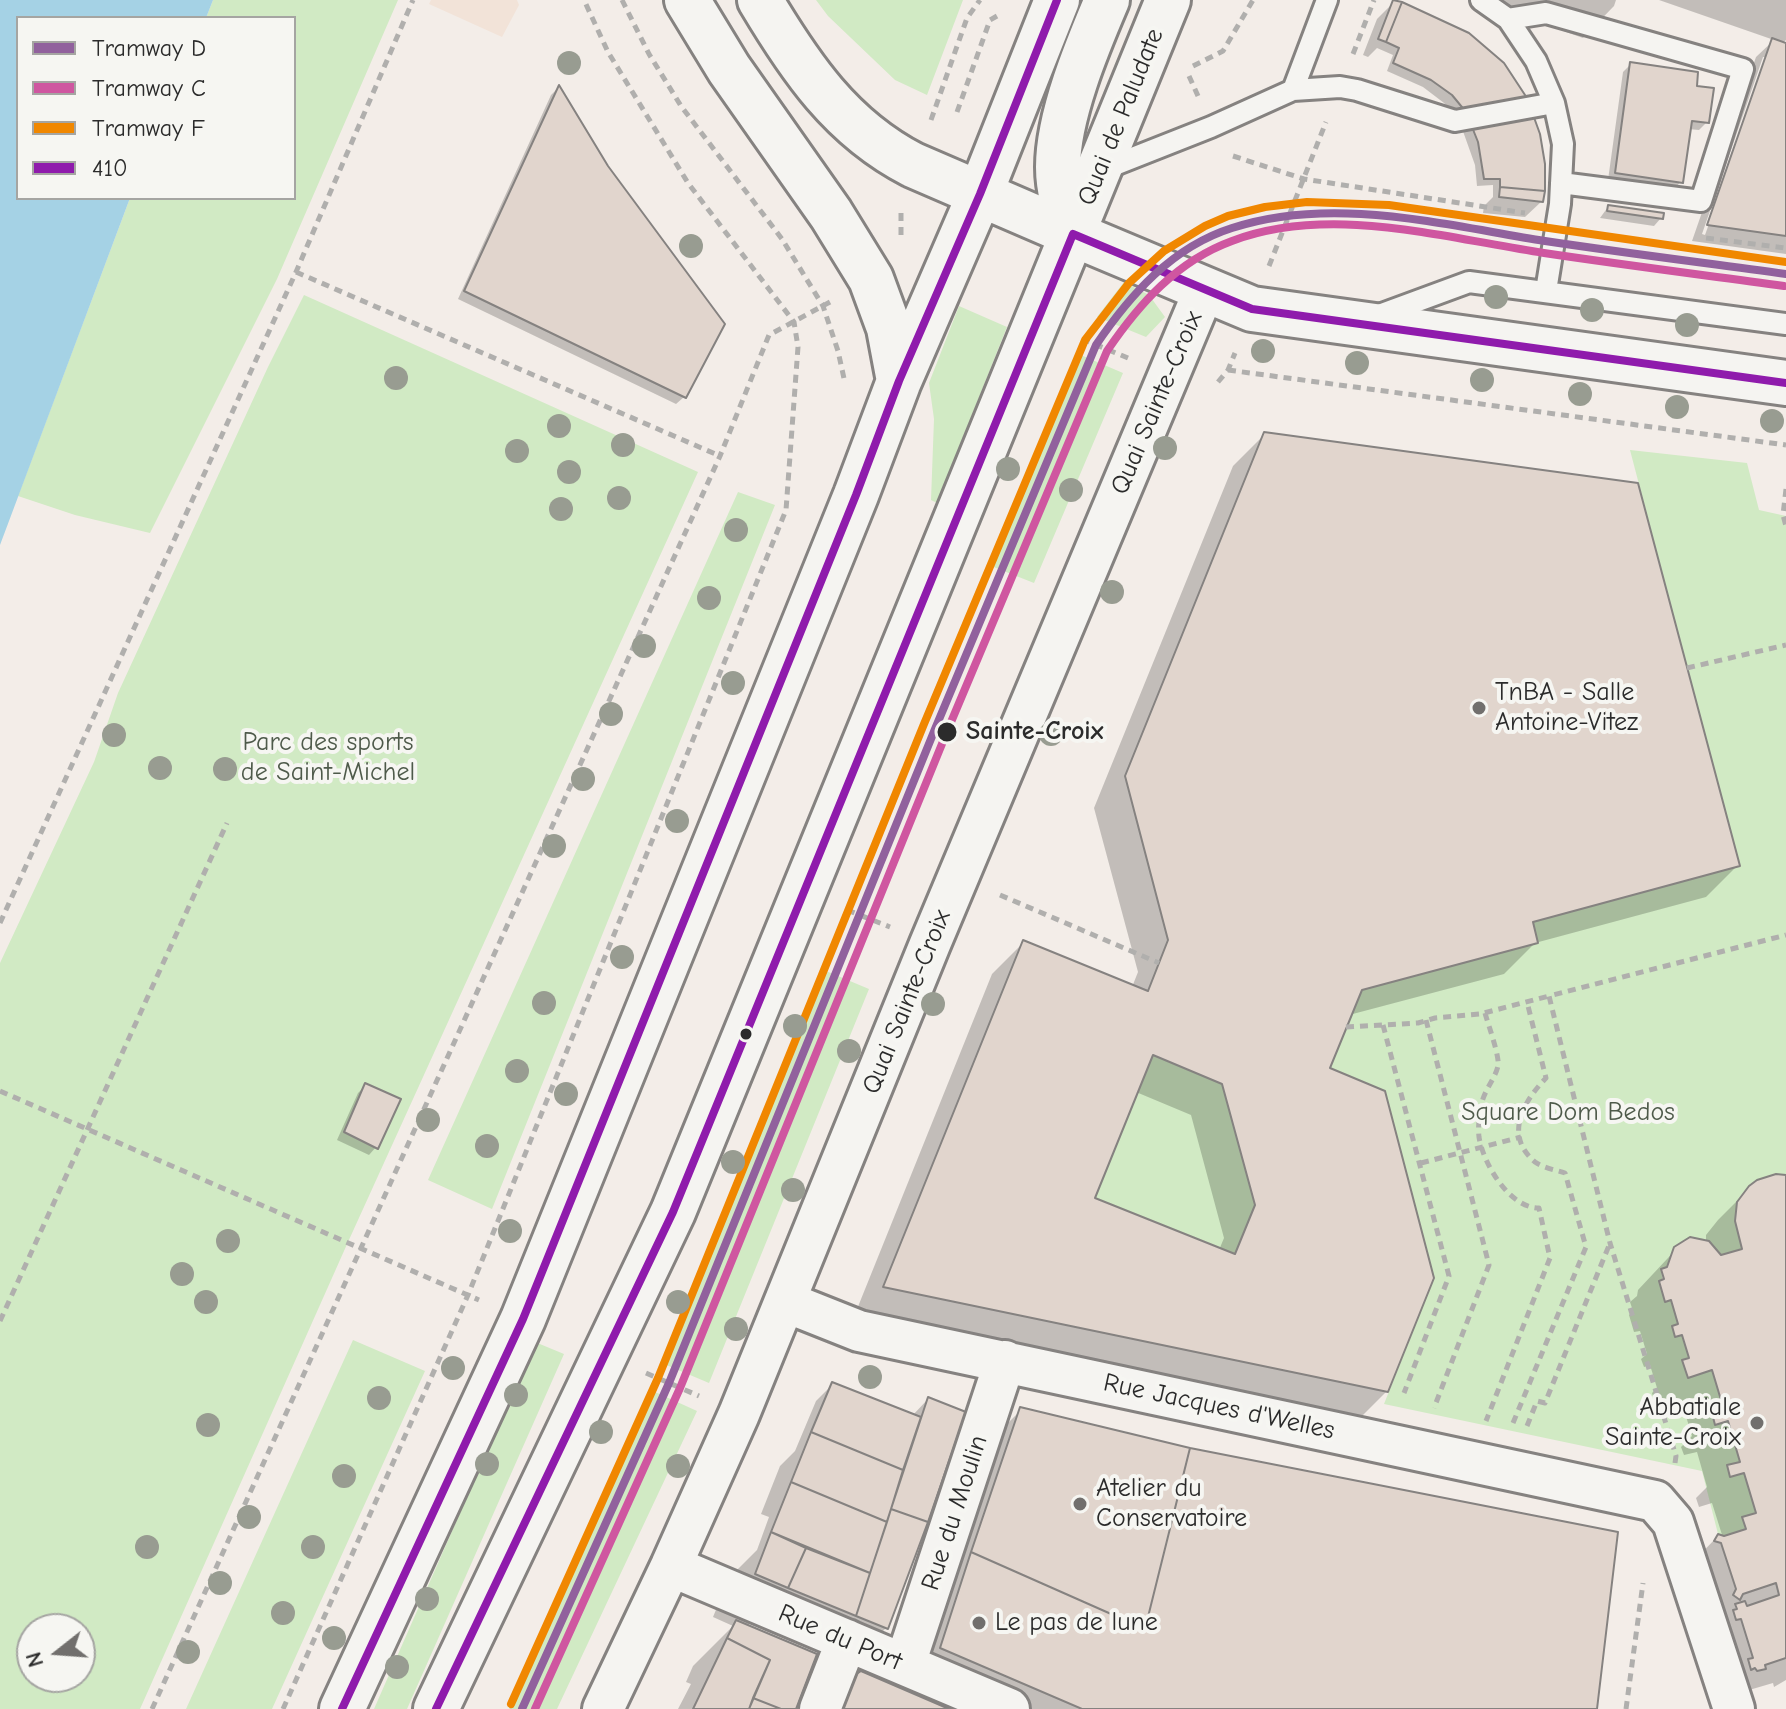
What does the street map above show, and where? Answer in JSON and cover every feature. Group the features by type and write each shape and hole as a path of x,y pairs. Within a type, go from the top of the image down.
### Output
{"main road":[{"path":"687,0 729,69 831,214 871,279 889,328 899,381"},
{"path":"760,0 795,59 834,105 865,134 905,161 1252,309 1786,383"},
{"path":"342,1709 523,1319 899,381 980,194 1057,0"},
{"path":"436,1709 673,1212 1073,234 1061,201 1058,167 1061,133 1079,73 1107,0"},
{"name":"Quai de Paludate","path":"1073,234 1168,0"}],"street":[{"name":"Quai Sainte-Croix","path":"603,1709 671,1566 786,1302 930,944 1204,291"},
{"name":"Rue Jacques d'Welles","path":"786,1302 859,1331 1655,1501"},
{"name":"Rue du Moulin","path":"905,1664 1005,1361"},
{"path":"1655,1501 1673,1522 1734,1709"},
{"name":"Rue du Port","path":"671,1566 1009,1709"},
{"path":"820,1709 847,1640"}],"lane":[{"path":"1293,90 1327,0"},
{"path":"1481,0 1508,19 1536,61 1554,103 1563,144 1561,183 1546,291"},
{"path":"1508,19 1546,13 1743,69 1701,201 1561,183"},
{"path":"1061,133 1078,162 1099,171 1211,127 1293,90 1348,89 1455,121 1554,103"},
{"path":"1359,322 1469,282 1786,324"}],"path":[{"path":"0,923 296,272 413,0"},
{"path":"283,1709 434,1376 502,1214 786,510 798,347 794,322 688,183 608,52 584,0"},
{"path":"622,0 649,54 681,106 782,239 823,306 849,396"},
{"path":"1185,70 1223,51 1253,0"},
{"path":"296,272 720,456"},
{"path":"152,1709 720,456 769,335 794,322"},
{"path":"1228,370 1786,445"},
{"path":"1786,489 1783,515 1786,526"},
{"path":"1687,668 1786,645"},
{"path":"0,1321 227,823"},
{"path":"1000,895 1159,963"},
{"path":"1346,1027 1485,1013 1786,935"},
{"path":"1549,996 1610,1243 1676,1456 1655,1501"},
{"path":"1512,1426 1586,1247 1565,1173 1536,1162 1526,1150 1521,1137 1519,1124 1524,1104 1546,1078 1527,1002"},
{"path":"1485,1013 1498,1065 1482,1101 1479,1134 1482,1147 1492,1173 1501,1183 1522,1203 1539,1208 1550,1258 1486,1421"},
{"path":"1426,1020 1489,1265 1434,1408"},
{"path":"1383,1025 1449,1276 1404,1393"},
{"path":"0,1091 468,1295"},
{"path":"1421,1163 1521,1137"},
{"path":"1514,1469 1523,1434 1537,1401 1545,1403 1610,1243"},
{"path":"1626,1709 1645,1575"}],"shaded area":[{"path":"431,0 517,0 519,5 502,37 429,4"}],"green space":[{"path":"213,0 398,0 277,279 150,533 75,515 18,496 129,200 296,200 296,16 207,16"},
{"path":"816,0 963,0 927,95 895,80 828,16"},
{"path":"1124,282 1149,295 1165,317 1146,337 1097,317"},
{"name":"Parc des sports de Saint-Michel","path":"304,295 698,472 348,1242 140,1709 0,1709 0,963 94,762 118,693"},
{"path":"959,306 1007,327 937,503 931,500 934,419 929,383"},
{"path":"1076,353 1123,373 1034,583 991,566"},
{"name":"Square Dom Bedos","path":"1630,450 1747,463 1759,510 1786,516 1786,1175 1757,1181 1746,1189 1737,1202 1742,1249 1721,1255 1709,1241 1690,1237 1674,1247 1667,1267 1661,1269 1665,1301 1671,1300 1678,1324 1672,1326 1675,1336 1682,1335 1689,1358 1682,1360 1687,1377 1712,1370 1724,1410 1712,1414 1715,1425 1728,1421 1740,1462 1727,1466 1730,1477 1744,1473 1756,1513 1742,1517 1746,1529 1724,1536 1718,1534 1702,1471 1384,1404 1434,1278 1385,1091 1330,1068 1362,990 1538,943 1533,922 1739,866"},
{"path":"738,492 775,505 492,1209 428,1180"},
{"path":"826,971 869,989 709,1383 664,1364"},
{"path":"1153,1055 1222,1084 1255,1205 1235,1254 1095,1198"},
{"path":"353,1340 425,1371 272,1709 186,1709"},
{"path":"535,1342 564,1354 407,1709 374,1709"},
{"path":"653,1391 697,1411 557,1709 509,1709"}],"water":[{"path":"0,0 213,0 207,16 16,16 16,200 129,200 0,545"}],"building":[{"path":"1393,0 1402,2 1386,42 1378,39"},
{"path":"1402,2 1469,33 1504,63 1527,98 1540,134 1545,191 1500,187 1500,179 1484,179 1478,142 1466,112 1452,95 1431,80 1393,63 1399,48 1386,42"},
{"path":"1772,38 1786,43 1786,236 1707,225"},
{"path":"1630,62 1698,72 1697,86 1714,88 1709,123 1692,121 1683,183 1615,173"},
{"path":"559,85 608,166 725,324 686,398 464,291"},
{"path":"1500,187 1545,191 1543,202 1499,197"},
{"path":"1608,205 1664,213 1663,219 1607,211"},
{"path":"1264,432 1638,483 1740,866 1533,922 1538,943 1362,990 1330,1068 1385,1091 1434,1278 1388,1392 883,1287 1023,940 1148,991 1168,940 1125,776","holes":["1153,1055 1222,1084 1255,1205 1235,1254 1095,1198"]},
{"path":"365,1083 401,1099 378,1149 344,1132"},
{"name":"Abbatiale Sainte-Croix","path":"1776,1174 1786,1175 1786,1658 1757,1671 1755,1668 1751,1670 1748,1659 1753,1658 1741,1619 1736,1620 1733,1610 1737,1609 1735,1604 1745,1601 1747,1606 1779,1595 1776,1583 1743,1594 1740,1600 1733,1595 1736,1589 1721,1543 1714,1541 1718,1534 1724,1536 1746,1529 1742,1517 1756,1513 1744,1473 1730,1477 1727,1465 1740,1462 1728,1421 1715,1425 1712,1413 1724,1410 1712,1370 1688,1378 1682,1360 1689,1358 1682,1335 1675,1337 1672,1326 1678,1324 1671,1300 1665,1302 1659,1281 1664,1279 1661,1269 1667,1267 1674,1247 1690,1237 1709,1241 1721,1255 1742,1249 1735,1221 1737,1202 1757,1180"},
{"path":"832,1382 921,1417 903,1470 811,1432"},
{"path":"928,1397 966,1412 928,1522 891,1509"},
{"path":"1020,1407 1190,1448 1145,1629 971,1552"},
{"path":"811,1432 903,1470 887,1522 791,1482"},
{"path":"1190,1448 1618,1532 1597,1709 1082,1709 940,1648 971,1552 1145,1629"},
{"path":"791,1482 887,1522 870,1573 771,1532"},
{"path":"891,1509 928,1522 888,1629 856,1616"},
{"path":"771,1532 806,1548 788,1588 755,1574"},
{"path":"806,1548 870,1573 856,1616 788,1588"},
{"path":"736,1620 817,1654 796,1709 781,1709 753,1698 770,1660 727,1638"},
{"path":"727,1638 770,1660 749,1709 693,1709"},
{"path":"861,1671 949,1709 842,1709 855,1675"},
{"path":"753,1698 781,1709 749,1709"}],"tram line":[{"name":"F","path":"511,1704 658,1378 924,724 1085,340 1129,283 1164,251 1205,226 1228,216 1265,207 1307,202 1389,205 1786,262"},
{"name":"D","path":"522,1709 669,1383 935,729 1096,345 1123,308 1172,260 1210,236 1270,218 1309,214 1349,213 1428,221 1786,274"},
{"name":"C","path":"535,1709 680,1388 946,734 1107,351 1146,301 1177,272 1212,250 1269,230 1308,225 1348,225 1428,233 1544,253 1784,286"}],"transit line":[{"name":"410","path":"342,1709 523,1319 856,495 899,381 980,194 1057,0"},
{"name":"410","path":"436,1709 673,1212 1073,234 1252,309 1786,383"}],"place":[{"name":"TnBA - Salle Antoine-Vitez","path":"1479,708"},
{"name":"Sainte-Croix","path":"947,732"},
{"name":"Abbatiale Sainte-Croix","path":"1757,1423"},
{"name":"Atelier du Conservatoire","path":"1080,1504"},
{"name":"Le pas de lune","path":"979,1623"}]}
